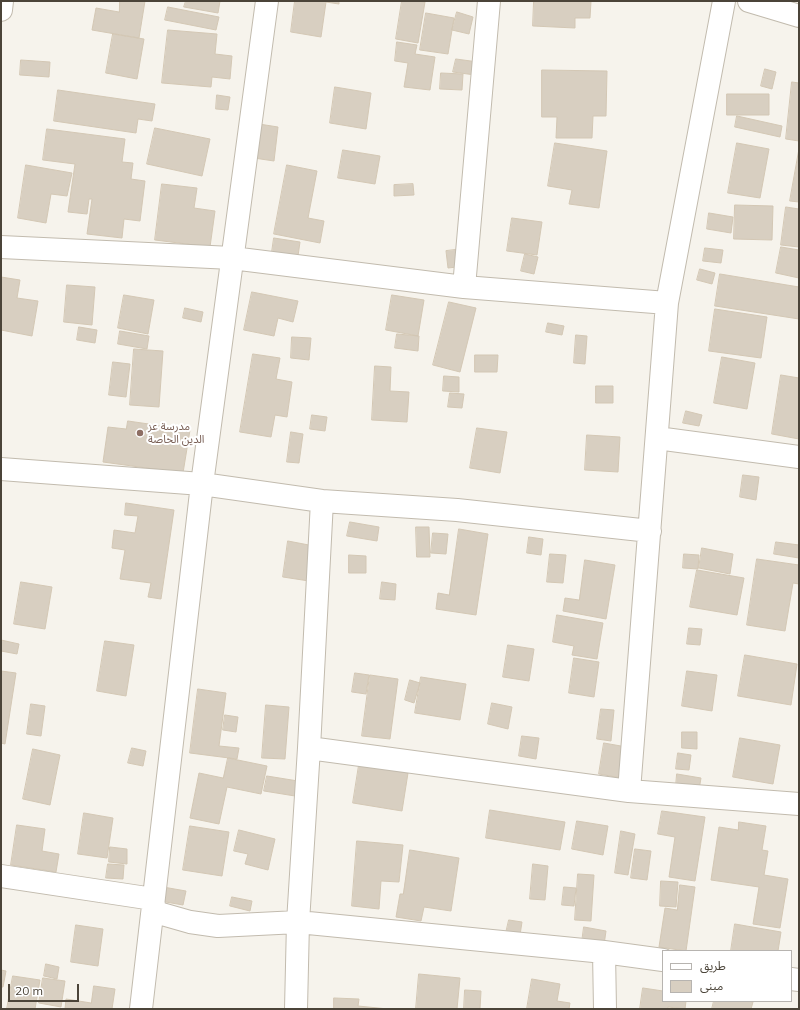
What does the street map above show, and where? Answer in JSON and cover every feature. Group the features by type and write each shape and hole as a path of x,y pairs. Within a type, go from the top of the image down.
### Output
{"street":[{"path":"1,10 2,1"},
{"path":"141,1009 202,484 267,1"},
{"path":"464,287 489,1"},
{"path":"629,791 667,303 724,1"},
{"path":"749,1 799,16"},
{"path":"1,247 232,258 464,287 667,303"},
{"path":"657,438 799,457"},
{"path":"1,469 202,484 322,501 457,510 650,531"},
{"path":"296,1009 298,922 322,501"},
{"path":"309,748 629,791 799,804"},
{"path":"1,876 153,899"},
{"path":"153,899 155,912 190,922 218,926 298,922 604,952 662,960"},
{"path":"604,952 605,1009"}],"building":[{"path":"120,1 145,1 139,38 92,30 96,8 119,12"},
{"path":"186,1 220,1 218,13 184,7"},
{"path":"295,1 339,1 339,4 326,2 321,37 291,32"},
{"path":"402,1 425,2 418,43 396,39"},
{"path":"534,1 591,1 590,18 575,18 575,28 533,26"},
{"path":"168,7 219,17 216,30 165,20"},
{"path":"457,12 473,17 469,34 452,30"},
{"path":"426,13 454,18 448,54 420,50"},
{"path":"168,30 217,34 215,54 232,56 230,79 212,77 211,87 162,83"},
{"path":"113,34 144,39 137,79 106,73"},
{"path":"397,42 417,45 415,54 435,57 430,90 404,87 408,63 395,61"},
{"path":"456,59 478,62 475,75 453,72"},
{"path":"21,60 50,62 49,77 20,75"},
{"path":"765,69 776,72 772,89 761,86"},
{"path":"542,70 607,71 606,116 593,116 592,138 556,138 557,117 542,117"},
{"path":"441,73 463,74 462,90 440,89"},
{"path":"792,82 799,83 799,141 786,139"},
{"path":"335,87 371,93 366,129 330,123"},
{"path":"58,90 155,104 152,121 138,119 136,133 54,121"},
{"path":"727,94 769,94 769,115 727,115"},
{"path":"217,95 230,97 228,110 216,109"},
{"path":"737,116 782,126 780,137 735,127"},
{"path":"259,124 278,127 274,161 254,158"},
{"path":"155,128 210,139 202,176 147,164"},
{"path":"47,129 125,139 122,162 133,163 131,179 145,181 140,221 124,219 122,238 87,234 92,199 89,199 87,214 68,212 75,164 43,160"},
{"path":"555,143 607,151 599,208 569,204 572,190 548,186"},
{"path":"737,143 769,149 760,198 728,193"},
{"path":"799,149 799,202 790,201"},
{"path":"343,150 380,156 375,184 338,178"},
{"path":"26,165 72,173 67,196 51,194 46,223 18,218"},
{"path":"287,165 317,171 308,218 324,221 320,243 274,234"},
{"path":"162,184 197,188 194,208 215,211 210,247 155,240"},
{"path":"413,184 414,195 394,196 394,185"},
{"path":"735,205 773,206 772,240 734,239"},
{"path":"786,207 799,209 799,247 781,245"},
{"path":"709,213 733,217 731,233 707,229"},
{"path":"512,218 542,222 537,255 507,251"},
{"path":"274,238 300,242 298,256 272,252"},
{"path":"781,247 799,250 799,278 776,273"},
{"path":"705,248 723,250 721,263 703,261"},
{"path":"463,249 466,266 448,268 446,251"},
{"path":"525,254 538,257 534,274 521,271"},
{"path":"700,269 715,273 712,284 697,280"},
{"path":"720,274 799,287 799,319 715,306"},
{"path":"1,277 20,280 17,298 38,301 32,336 1,330"},
{"path":"67,285 95,287 92,325 64,322"},
{"path":"252,292 298,301 293,322 278,318 274,336 244,330"},
{"path":"124,295 154,300 148,334 118,328"},
{"path":"392,295 424,300 418,336 386,330"},
{"path":"449,302 476,308 460,372 433,365"},
{"path":"185,308 203,312 201,322 183,318"},
{"path":"715,309 767,317 761,358 709,351"},
{"path":"548,323 564,326 562,335 546,332"},
{"path":"79,327 97,330 95,343 77,340"},
{"path":"120,331 149,336 147,349 118,344"},
{"path":"397,334 419,336 418,351 395,348"},
{"path":"576,335 587,336 585,364 574,363"},
{"path":"292,337 311,338 309,360 291,358"},
{"path":"134,349 163,351 159,407 130,405"},
{"path":"253,354 280,358 276,379 292,382 287,417 275,415 271,437 240,432"},
{"path":"475,355 498,355 497,372 475,372"},
{"path":"722,357 755,363 747,409 714,403"},
{"path":"113,362 130,364 126,397 109,395"},
{"path":"375,366 391,367 390,391 409,392 407,422 372,420"},
{"path":"781,375 799,378 799,439 772,434"},
{"path":"444,376 459,377 459,392 443,391"},
{"path":"596,386 613,386 613,403 596,403"},
{"path":"450,393 464,394 462,408 448,407"},
{"path":"686,411 702,415 699,426 683,423"},
{"path":"312,415 327,417 325,431 310,429"},
{"path":"128,421 190,430 183,473 103,462 108,427 126,429"},
{"path":"477,428 507,432 500,473 470,468"},
{"path":"291,432 303,434 299,463 287,462"},
{"path":"587,435 620,437 618,472 585,470"},
{"path":"743,475 759,477 756,500 740,497"},
{"path":"126,503 174,510 161,599 148,597 151,583 120,579 125,550 112,548 114,530 135,533 138,516 125,515"},
{"path":"350,522 379,527 377,541 347,536"},
{"path":"416,527 429,527 430,557 417,557"},
{"path":"459,529 488,534 476,615 436,609 438,593 449,595"},
{"path":"433,533 448,534 446,554 431,553"},
{"path":"529,537 543,539 541,555 527,553"},
{"path":"288,541 314,546 309,581 283,577"},
{"path":"776,542 799,545 799,558 774,554"},
{"path":"702,548 733,554 730,574 699,568"},
{"path":"550,554 566,555 563,583 547,582"},
{"path":"684,554 699,555 698,569 683,568"},
{"path":"349,555 366,556 366,573 349,573"},
{"path":"757,559 799,565 799,584 793,583 785,631 747,625"},
{"path":"585,560 615,565 606,619 563,611 565,598 579,600"},
{"path":"697,570 744,578 737,615 690,607"},
{"path":"21,582 52,587 45,629 14,624"},
{"path":"382,582 396,584 395,600 380,599"},
{"path":"557,615 603,623 597,659 572,655 574,646 553,642"},
{"path":"689,628 702,629 700,645 687,644"},
{"path":"1,640 19,644 17,654 1,651"},
{"path":"105,641 134,645 126,696 97,691"},
{"path":"508,645 534,649 529,681 503,677"},
{"path":"745,655 797,664 791,705 738,696"},
{"path":"574,658 599,662 594,697 569,693"},
{"path":"1,671 16,673 5,744 1,743"},
{"path":"687,671 717,675 712,711 682,706"},
{"path":"355,673 369,675 366,694 352,692"},
{"path":"370,675 398,679 390,739 362,736"},
{"path":"421,677 466,684 460,720 415,713"},
{"path":"410,680 420,683 414,703 405,700"},
{"path":"198,689 226,693 219,746 239,748 237,759 190,753"},
{"path":"492,703 512,707 508,729 488,724"},
{"path":"31,704 45,706 41,736 27,734"},
{"path":"266,705 289,707 285,759 262,758"},
{"path":"601,709 614,710 611,741 597,739"},
{"path":"225,715 238,717 236,732 223,730"},
{"path":"682,732 697,732 697,749 682,748"},
{"path":"522,736 539,738 536,759 519,756"},
{"path":"740,738 780,745 773,784 733,777"},
{"path":"604,743 632,748 627,779 599,774"},
{"path":"132,748 146,751 143,766 128,763"},
{"path":"33,749 60,755 50,805 23,799"},
{"path":"678,753 691,755 689,770 676,769"},
{"path":"228,758 267,766 261,794 227,787 219,824 190,818 199,773 223,778"},
{"path":"359,765 408,773 402,811 353,803"},
{"path":"677,774 701,778 699,790 676,786"},
{"path":"267,776 298,781 295,796 264,791"},
{"path":"490,810 565,822 560,850 486,838"},
{"path":"662,811 705,817 695,881 669,877 675,837 658,834"},
{"path":"84,813 113,818 107,858 78,854"},
{"path":"577,821 608,826 603,855 572,849"},
{"path":"739,822 766,826 762,850 768,851 764,875 788,879 780,928 753,924 759,887 711,880 719,827 738,830"},
{"path":"17,825 45,829 42,851 59,854 56,872 11,865"},
{"path":"190,826 229,832 222,876 183,870"},
{"path":"239,830 275,839 268,870 245,864 248,854 234,851"},
{"path":"621,831 635,834 628,875 615,873"},
{"path":"357,841 403,845 399,882 381,881 379,909 352,906"},
{"path":"110,847 127,849 127,864 109,862"},
{"path":"635,849 651,851 647,880 631,878"},
{"path":"410,850 459,858 451,911 424,907 421,921 396,917 400,894 403,894"},
{"path":"108,864 124,865 123,879 106,878"},
{"path":"533,864 548,866 545,900 530,899"},
{"path":"578,874 594,875 591,921 575,920"},
{"path":"661,881 678,882 676,907 660,906"},
{"path":"680,885 695,887 686,950 659,947 665,908 677,910"},
{"path":"163,887 186,891 183,905 160,901"},
{"path":"564,887 576,888 574,906 562,905"},
{"path":"232,897 252,901 250,911 230,906"},
{"path":"509,920 522,922 520,935 506,933"},
{"path":"735,924 781,932 778,950 731,950"},
{"path":"76,925 103,929 98,966 71,962"},
{"path":"584,927 606,931 604,945 582,942"},
{"path":"46,964 59,967 57,979 44,976"},
{"path":"1,970 6,971 3,987 1,987"},
{"path":"419,974 460,978 457,1009 416,1009"},
{"path":"13,976 40,980 35,1009 7,1009"},
{"path":"43,978 65,981 61,1007 39,1003"},
{"path":"532,979 560,984 557,1001 570,1003 569,1009 527,1009"},
{"path":"94,986 115,989 112,1009 65,1009 66,999 91,1003"},
{"path":"643,988 662,991 662,1002 686,1002 685,1009 668,1007 668,1009 640,1009"},
{"path":"465,990 481,991 480,1009 464,1009"},
{"path":"334,998 359,999 358,1006 388,1009 334,1009"},
{"path":"714,1002 753,1002 751,1009 712,1009"}],"place":[{"name":"مدرسة عز الدين الخاصة","path":"140,433"}]}
